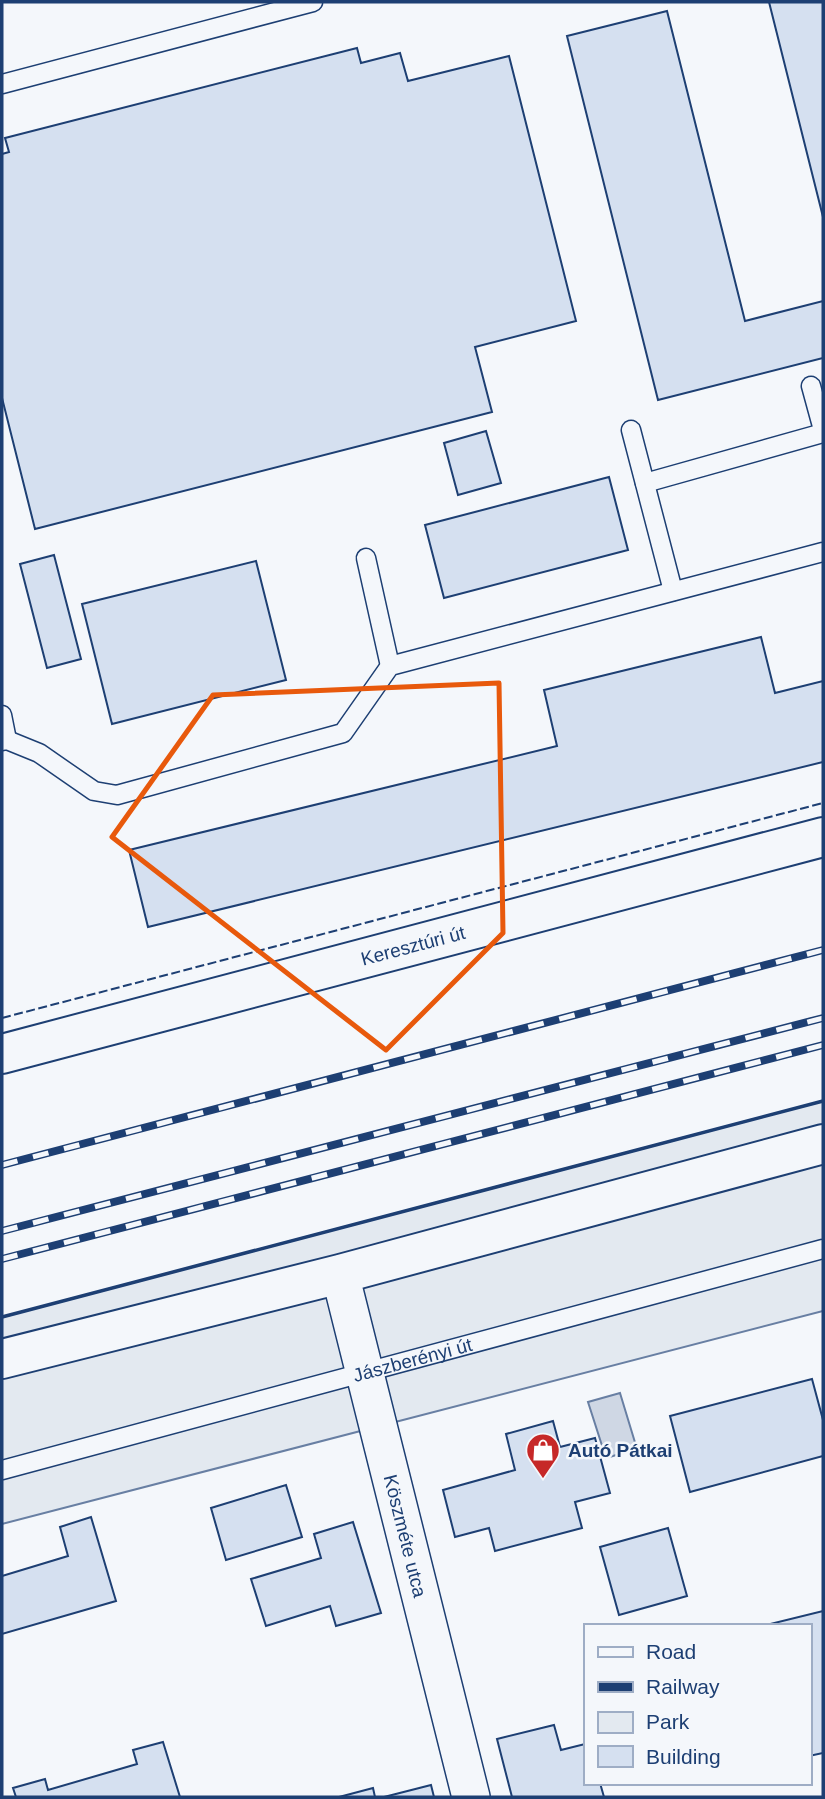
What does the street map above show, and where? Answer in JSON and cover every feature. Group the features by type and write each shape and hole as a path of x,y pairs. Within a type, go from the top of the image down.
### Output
{"main road":[{"name":"Keresztúri út","path":"2,1054 823,837"},
{"path":"2,1359 340,1274 823,1144"}],"street":[{"name":"Köszméte utca","path":"340,1274 471,1797"}],"lane":[{"path":"2,84 313,2"},
{"path":"645,484 823,432 811,386"},
{"path":"631,430 673,591"},
{"path":"2,715 4,741 39,753 94,791 117,795 343,733 390,666 823,552"},
{"path":"366,558 390,666"},
{"name":"Jászberényi út","path":"2,1470 823,1249"}],"highlighted area":[{"path":"499,683 503,933 386,1050 112,837 213,695"}],"green space":[{"path":"823,1101 823,1311 2,1524 2,1317"}],"shaded area":[{"path":"620,1393 637,1449 606,1458 588,1402"}],"building":[{"path":"769,2 823,2 823,217"},
{"path":"667,11 745,321 823,301 823,358 658,400 567,36"},
{"path":"357,48 361,63 400,53 408,81 509,56 576,321 475,347 492,412 35,529 2,398 2,154 9,152 5,138"},
{"path":"486,431 501,483 458,495 444,443"},
{"path":"609,477 628,550 444,598 425,525"},
{"path":"54,555 81,659 47,668 20,564"},
{"path":"256,561 286,680 112,724 82,604"},
{"path":"761,637 775,693 823,681 823,762 148,927 129,850 557,746 544,690"},
{"path":"812,1379 823,1420 823,1456 690,1492 670,1416"},
{"name":"Autó Pátkai","path":"553,1421 560,1447 595,1438 610,1493 575,1502 582,1528 495,1551 489,1528 455,1537 443,1490 515,1470 506,1434"},
{"path":"286,1485 302,1537 226,1560 211,1508"},
{"path":"91,1517 116,1601 2,1634 2,1576 68,1556 60,1527"},
{"path":"353,1522 381,1613 336,1626 330,1606 266,1626 251,1579 321,1558 314,1534"},
{"path":"668,1528 687,1596 619,1615 600,1547"},
{"path":"823,1611 823,1753 811,1756 811,1624 770,1624"},
{"path":"554,1725 561,1750 584,1744 584,1785 601,1785 604,1797 512,1797 497,1739"},
{"path":"163,1742 180,1797 16,1797 13,1788 45,1779 48,1790 137,1764 133,1750"},
{"path":"431,1785 434,1797 384,1797"},
{"path":"373,1788 375,1797 339,1797"}],"railway":[{"path":"2,1165 823,950"},
{"path":"2,1231 823,1018"},
{"path":"2,1259 823,1045"}],"fence":[{"path":"2,1018 823,803"}],"wall":[{"path":"2,1317 823,1101"}],"place":[{"name":"Autó Pátkai","path":"543,1480"}]}
